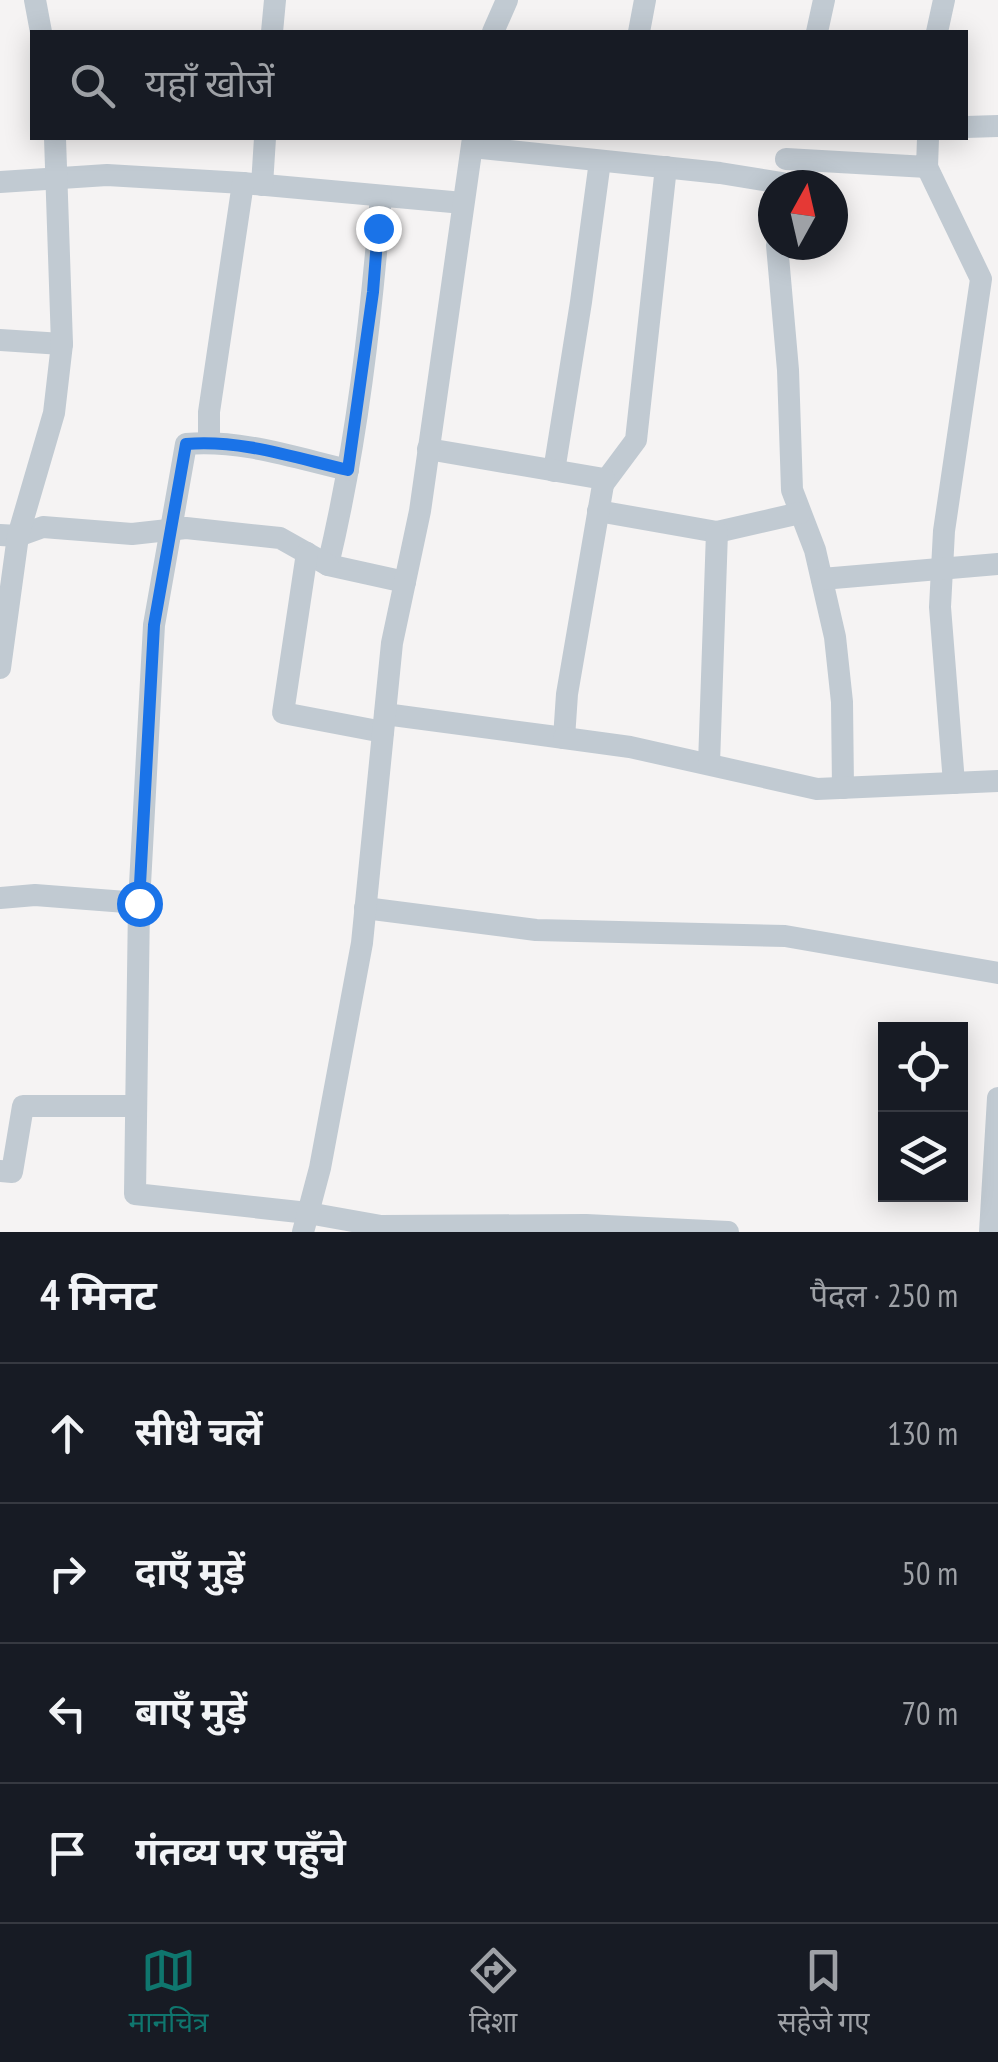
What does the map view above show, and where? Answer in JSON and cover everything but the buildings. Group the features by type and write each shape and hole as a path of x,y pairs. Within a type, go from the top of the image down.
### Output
{"street":[{"path":"35,0 41,30"},
{"path":"272,30 275,0"},
{"path":"494,30 508,0"},
{"path":"639,30 645,0"},
{"path":"817,30 824,0"},
{"path":"937,30 944,0"},
{"path":"968,127 998,126"},
{"path":"0,668 9,536 54,414 62,344 55,140"},
{"path":"209,442 209,412 264,140"},
{"path":"554,471 607,162 619,140"},
{"path":"928,140 927,167 981,279 944,531 940,607 954,783"},
{"path":"305,1223 320,1168 362,943 392,643 428,450 473,142 758,181"},
{"path":"788,148 927,167"},
{"path":"564,738 567,694 604,482 636,440 666,168"},
{"path":"0,182 107,174 462,202"},
{"path":"328,565 348,470 373,292 381,196"},
{"path":"778,260 788,370 792,490 822,580 837,654 844,788"},
{"path":"0,340 62,344"},
{"path":"348,470 209,442 186,444 154,625 139,903 136,1194 305,1223 586,1225 728,1232"},
{"path":"428,450 604,482"},
{"path":"598,512 717,532 800,513"},
{"path":"9,536 43,527 132,534 186,528 280,538 328,565 405,582"},
{"path":"709,764 717,532"},
{"path":"307,553 283,713 630,747 818,789 998,781"},
{"path":"822,580 998,564"},
{"path":"0,898 35,895 139,903"},
{"path":"365,908 536,930 785,936 998,974"},
{"path":"990,1232 998,1098"},
{"path":"0,1172 12,1172 23,1106 136,1106"}],"route":[{"path":"139,903 154,625 186,444 209,442 246,447 348,470 378,228"}]}
